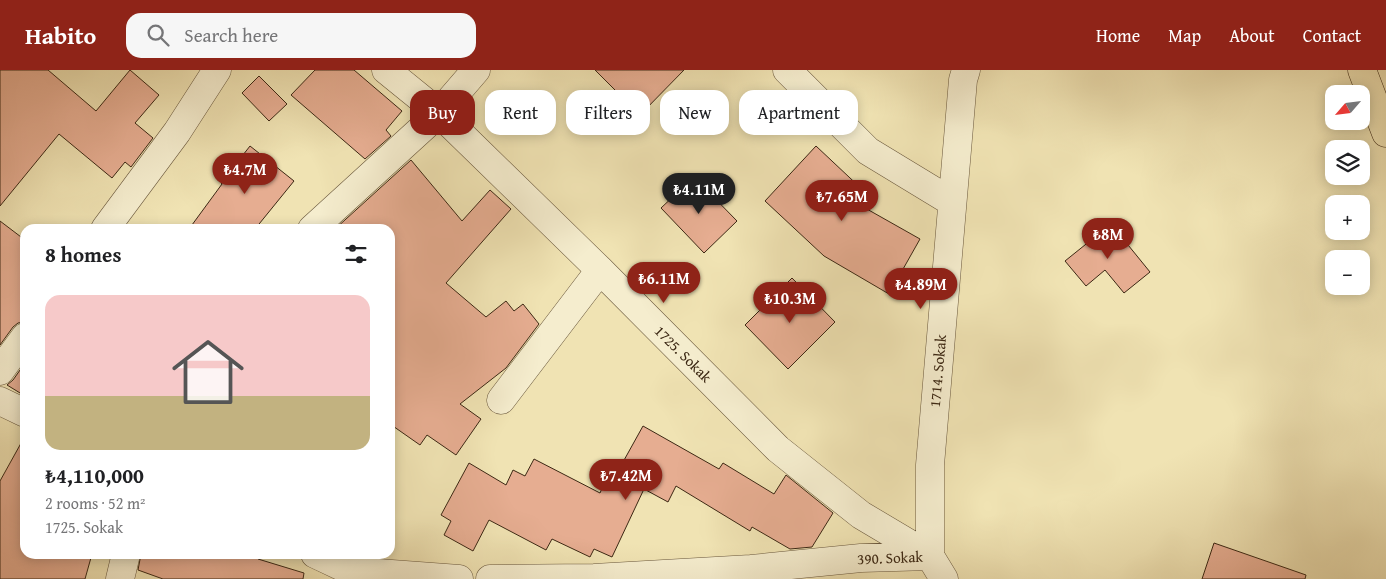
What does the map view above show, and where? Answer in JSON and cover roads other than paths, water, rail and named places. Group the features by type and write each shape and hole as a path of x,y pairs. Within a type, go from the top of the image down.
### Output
{"highway":[{"path":"1362,70 1386,133"}],"street":[{"path":"109,224 177,132 217,70"},
{"name":"1725. Sokak","path":"386,70 411,90"},
{"path":"459,90 476,70"},
{"path":"787,70 868,151 952,202"},
{"name":"1714. Sokak","path":"937,568 930,465 963,80 966,70"},
{"path":"317,224 415,135"},
{"name":"1725. Sokak","path":"462,135 600,270 778,449 861,515 937,568"},
{"path":"501,400 600,270"},
{"path":"0,371 20,344"},
{"path":"0,401 20,411"},
{"name":"390. Sokak","path":"490,579 594,578 750,569 861,558 937,568"},
{"path":"120,579 125,559"},
{"path":"326,559 351,570 459,579"}]}
